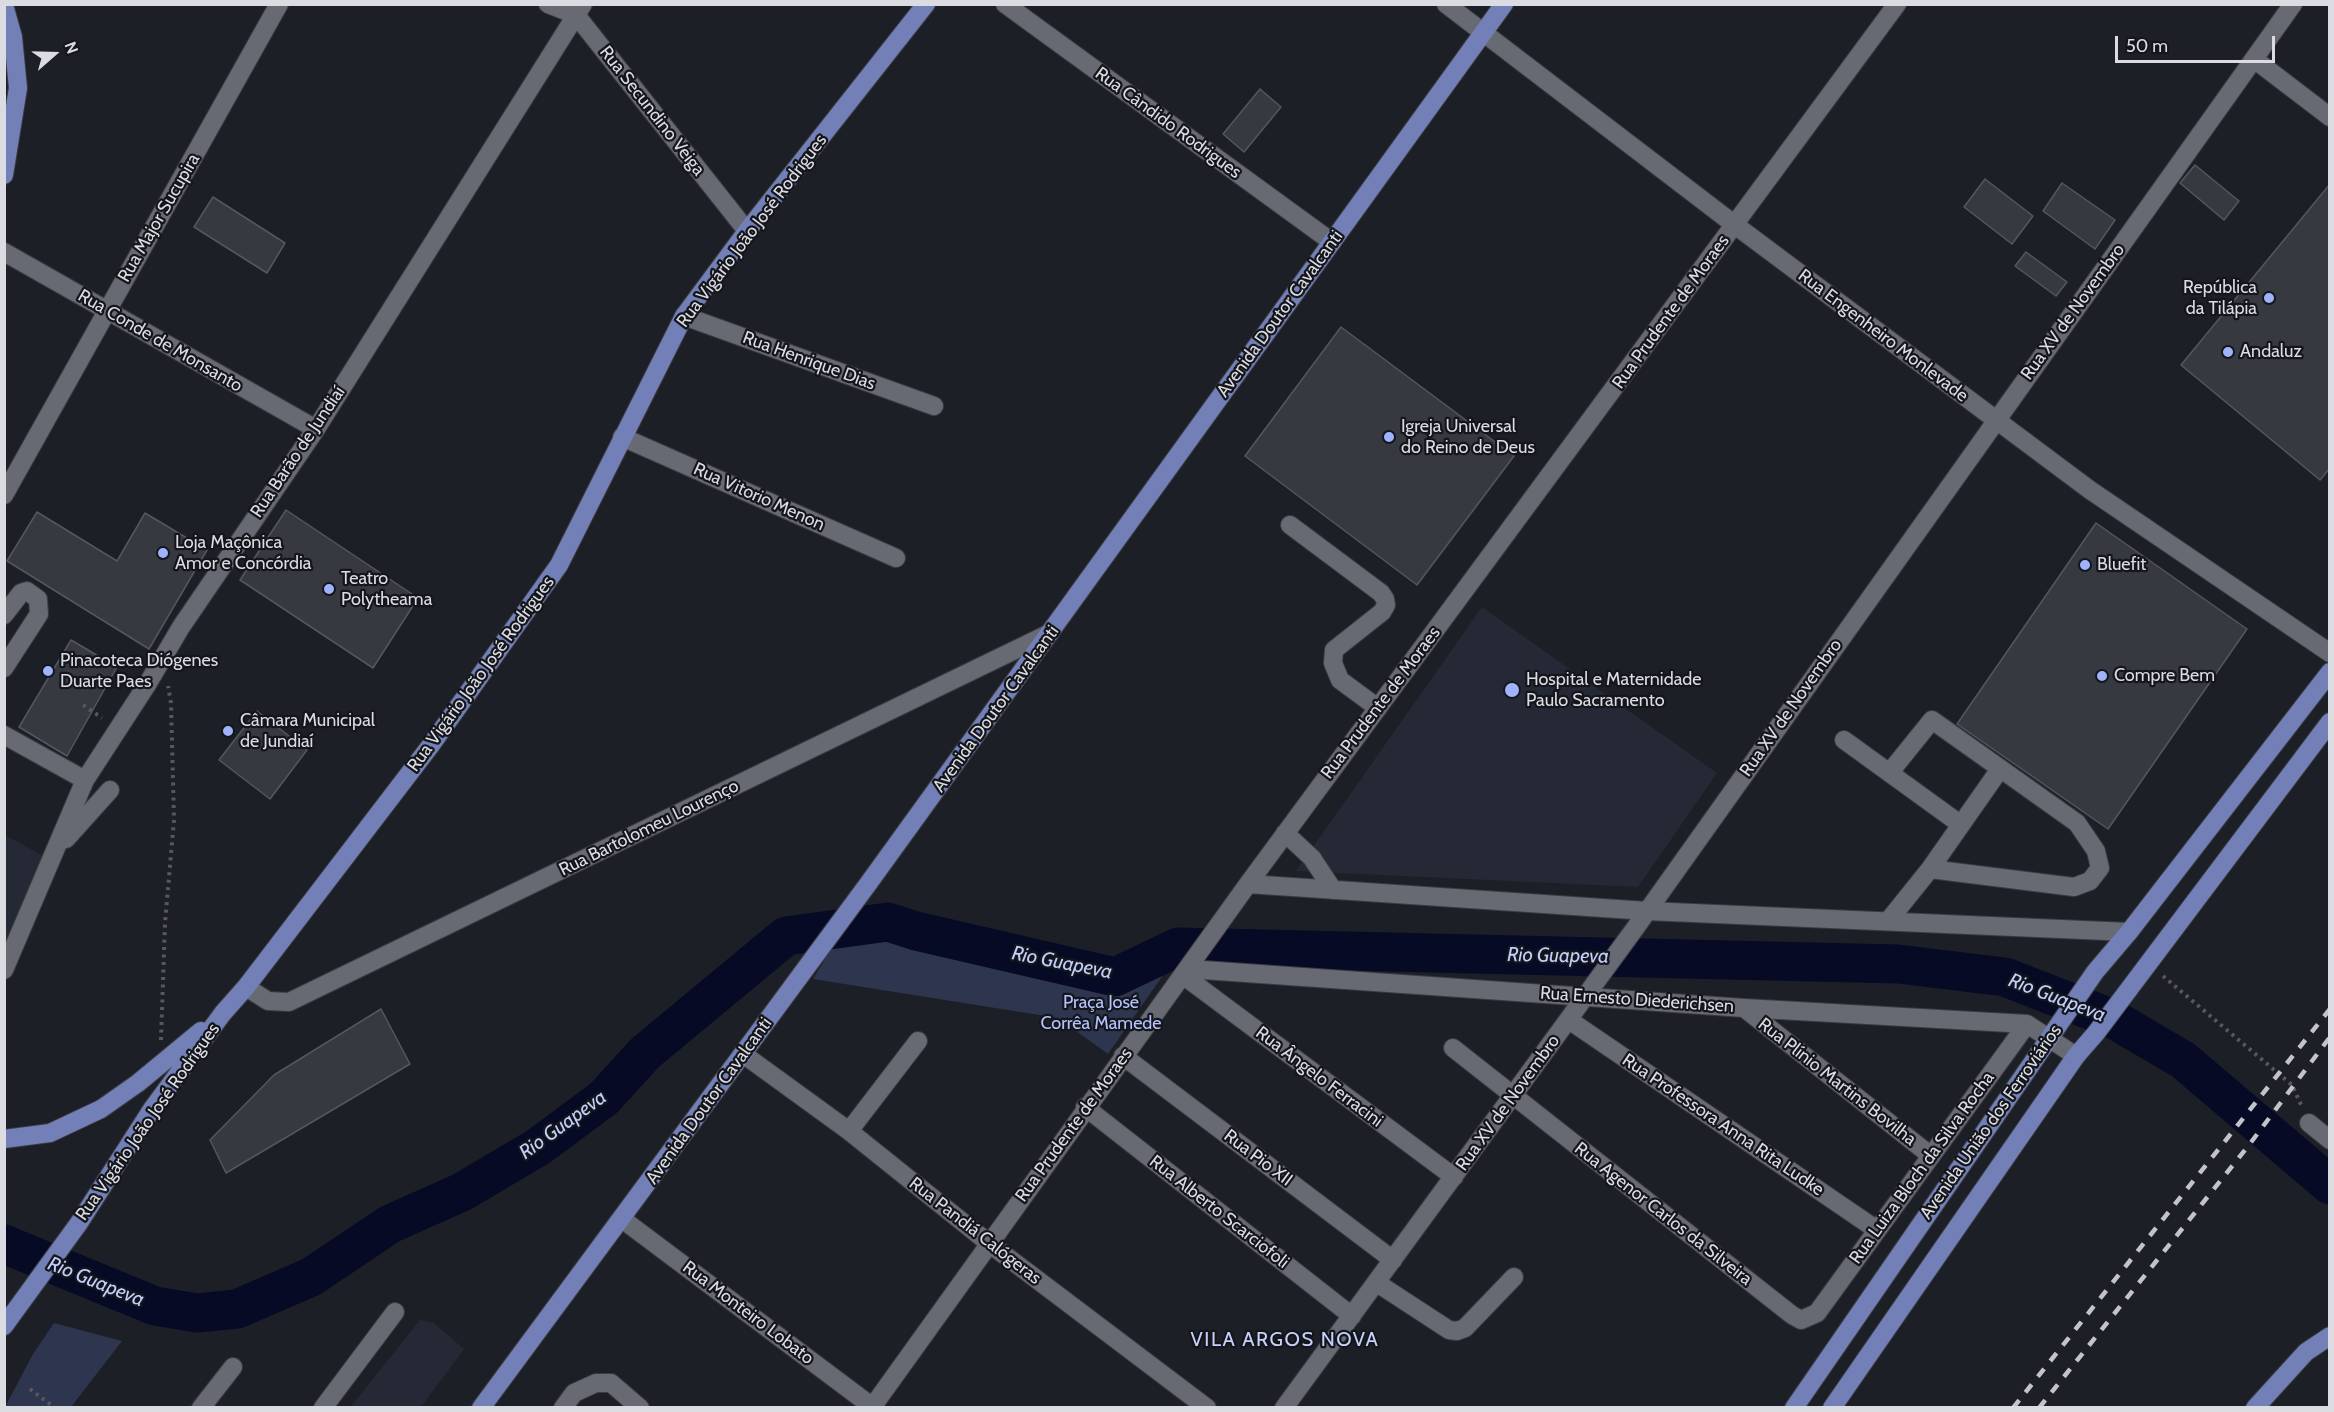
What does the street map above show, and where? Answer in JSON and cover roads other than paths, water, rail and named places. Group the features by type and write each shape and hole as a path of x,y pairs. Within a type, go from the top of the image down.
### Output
{"main road":[{"name":"Rua Vigário João José Rodrigues","path":"6,1327 79,1223 152,1109 223,1013 246,987 431,745 559,566 684,316 747,231 926,4"},
{"name":"Avenida Doutor Cavalcanti","path":"481,1407 868,884 1504,4"},
{"path":"4,5 13,37 18,87 4,174"},
{"name":"Avenida União dos Ferroviários","path":"1794,1407 2095,972 2129,932 2330,672"},
{"name":"Avenida União dos Ferroviários","path":"1832,1407 2076,1056 2096,1033 2330,722"},
{"path":"4,1140 50,1133 101,1109 138,1083 223,1013"},
{"path":"2255,1407 2306,1352 2330,1336"}],"street":[{"name":"Rua Major Sucupira","path":"4,495 279,4"},
{"path":"548,4 580,10"},
{"name":"Rua Cândido Rodrigues","path":"1005,4 1332,242"},
{"name":"Rua Engenheiro Monlevade","path":"1446,4 1735,225 2090,490 2330,653"},
{"name":"Rua Prudente de Moraes","path":"874,1407 1085,1107 1897,4"},
{"name":"Rua XV de Novembro","path":"1284,1407 1636,927 2293,4"},
{"name":"Rua Secundino Veiga","path":"580,10 747,231"},
{"name":"Rua Barão de Jundiaí","path":"4,970 85,780 148,683 181,627 316,429 580,10"},
{"path":"2254,59 2330,117"},
{"name":"Rua Conde de Monsanto","path":"4,252 316,429"},
{"name":"Rua Henrique Dias","path":"684,316 934,406"},
{"name":"Rua Vitorio Menon","path":"622,437 896,558"},
{"path":"1290,525 1381,592 1385,599 1386,605 1382,612 1334,650 1333,663 1340,680 1378,708"},
{"path":"4,615 21,593 27,591 38,599 39,614 4,668"},
{"name":"Rua Bartolomeu Lourenço","path":"246,987 268,1001 289,1002 1050,633"},
{"path":"1890,772 1932,720 2077,822 2096,851 2100,868 2090,881 2074,887 1930,869"},
{"path":"4,735 85,780"},
{"path":"1844,740 1960,824"},
{"path":"1889,920 1930,869 2000,770"},
{"path":"57,849 110,790"},
{"path":"1285,833 1312,858 1333,890"},
{"path":"1248,884 1647,911 2129,932"},
{"name":"Rua Ernesto Diederichsen","path":"1186,972 2027,1024 2051,1035 2076,1056"},
{"name":"Rua Ângelo Ferracini","path":"1186,972 1454,1177"},
{"name":"Rua Plínio Martins Bovilha","path":"1744,1008 1930,1155"},
{"name":"Rua Professora Anna Rita Ludke","path":"1569,1020 1877,1230"},
{"name":"Rua Luiza Bloch da Silva Rocha","path":"1817,1312 2027,1024"},
{"path":"849,1131 918,1041"},
{"path":"1453,1048 1513,1096"},
{"name":"Rua Pandiá Calógeras","path":"743,1054 849,1131 990,1244 1207,1407"},
{"name":"Rua Pio XII","path":"1123,1056 1394,1260"},
{"name":"Rua Agenor Carlos da Silveira","path":"1513,1096 1792,1315 1801,1320 1817,1312"},
{"name":"Rua Alberto Scarciofoli","path":"1085,1107 1352,1316"},
{"path":"2309,1124 2330,1140"},
{"name":"Rua Monteiro Lobato","path":"622,1219 874,1407"},
{"path":"1377,1282 1449,1330 1456,1331 1465,1328 1514,1277"},
{"path":"323,1407 395,1312"},
{"path":"201,1407 234,1367"},
{"path":"563,1407 574,1393 596,1383 611,1383 640,1407"}],"waterway":[{"name":"Rio Guapeva","path":"4,1244 155,1306 197,1313 237,1309 311,1277 390,1224 462,1192 538,1147 604,1098 645,1053 786,936 888,922 916,931 1115,977 1178,947 1898,964 2005,977 2113,1019 2183,1060 2330,1185"}],"railway":[{"path":"2013,1408 2330,1009"},
{"path":"2039,1408 2249,1145 2330,1037"}],"place":[{"name":"República da Tilápia","path":"2269,298"},
{"name":"Andaluz","path":"2228,352"},
{"name":"Igreja Universal do Reino de Deus","path":"1389,437"},
{"name":"Loja Maçônica Amor e Concórdia","path":"163,553"},
{"name":"Bluefit","path":"2085,565"},
{"name":"Teatro Polytheama","path":"329,589"},
{"name":"Pinacoteca Diógenes Duarte Paes","path":"48,671"},
{"name":"Compre Bem","path":"2102,676"},
{"name":"Hospital e Maternidade Paulo Sacramento","path":"1512,690"},
{"name":"Câmara Municipal de Jundiaí","path":"228,731"}],"district":[{"name":"VILA ARGOS NOVA","path":"1285,1340"}],"park label":[{"name":"Praça José Corrêa Mamede","path":"1101,1013"}]}
